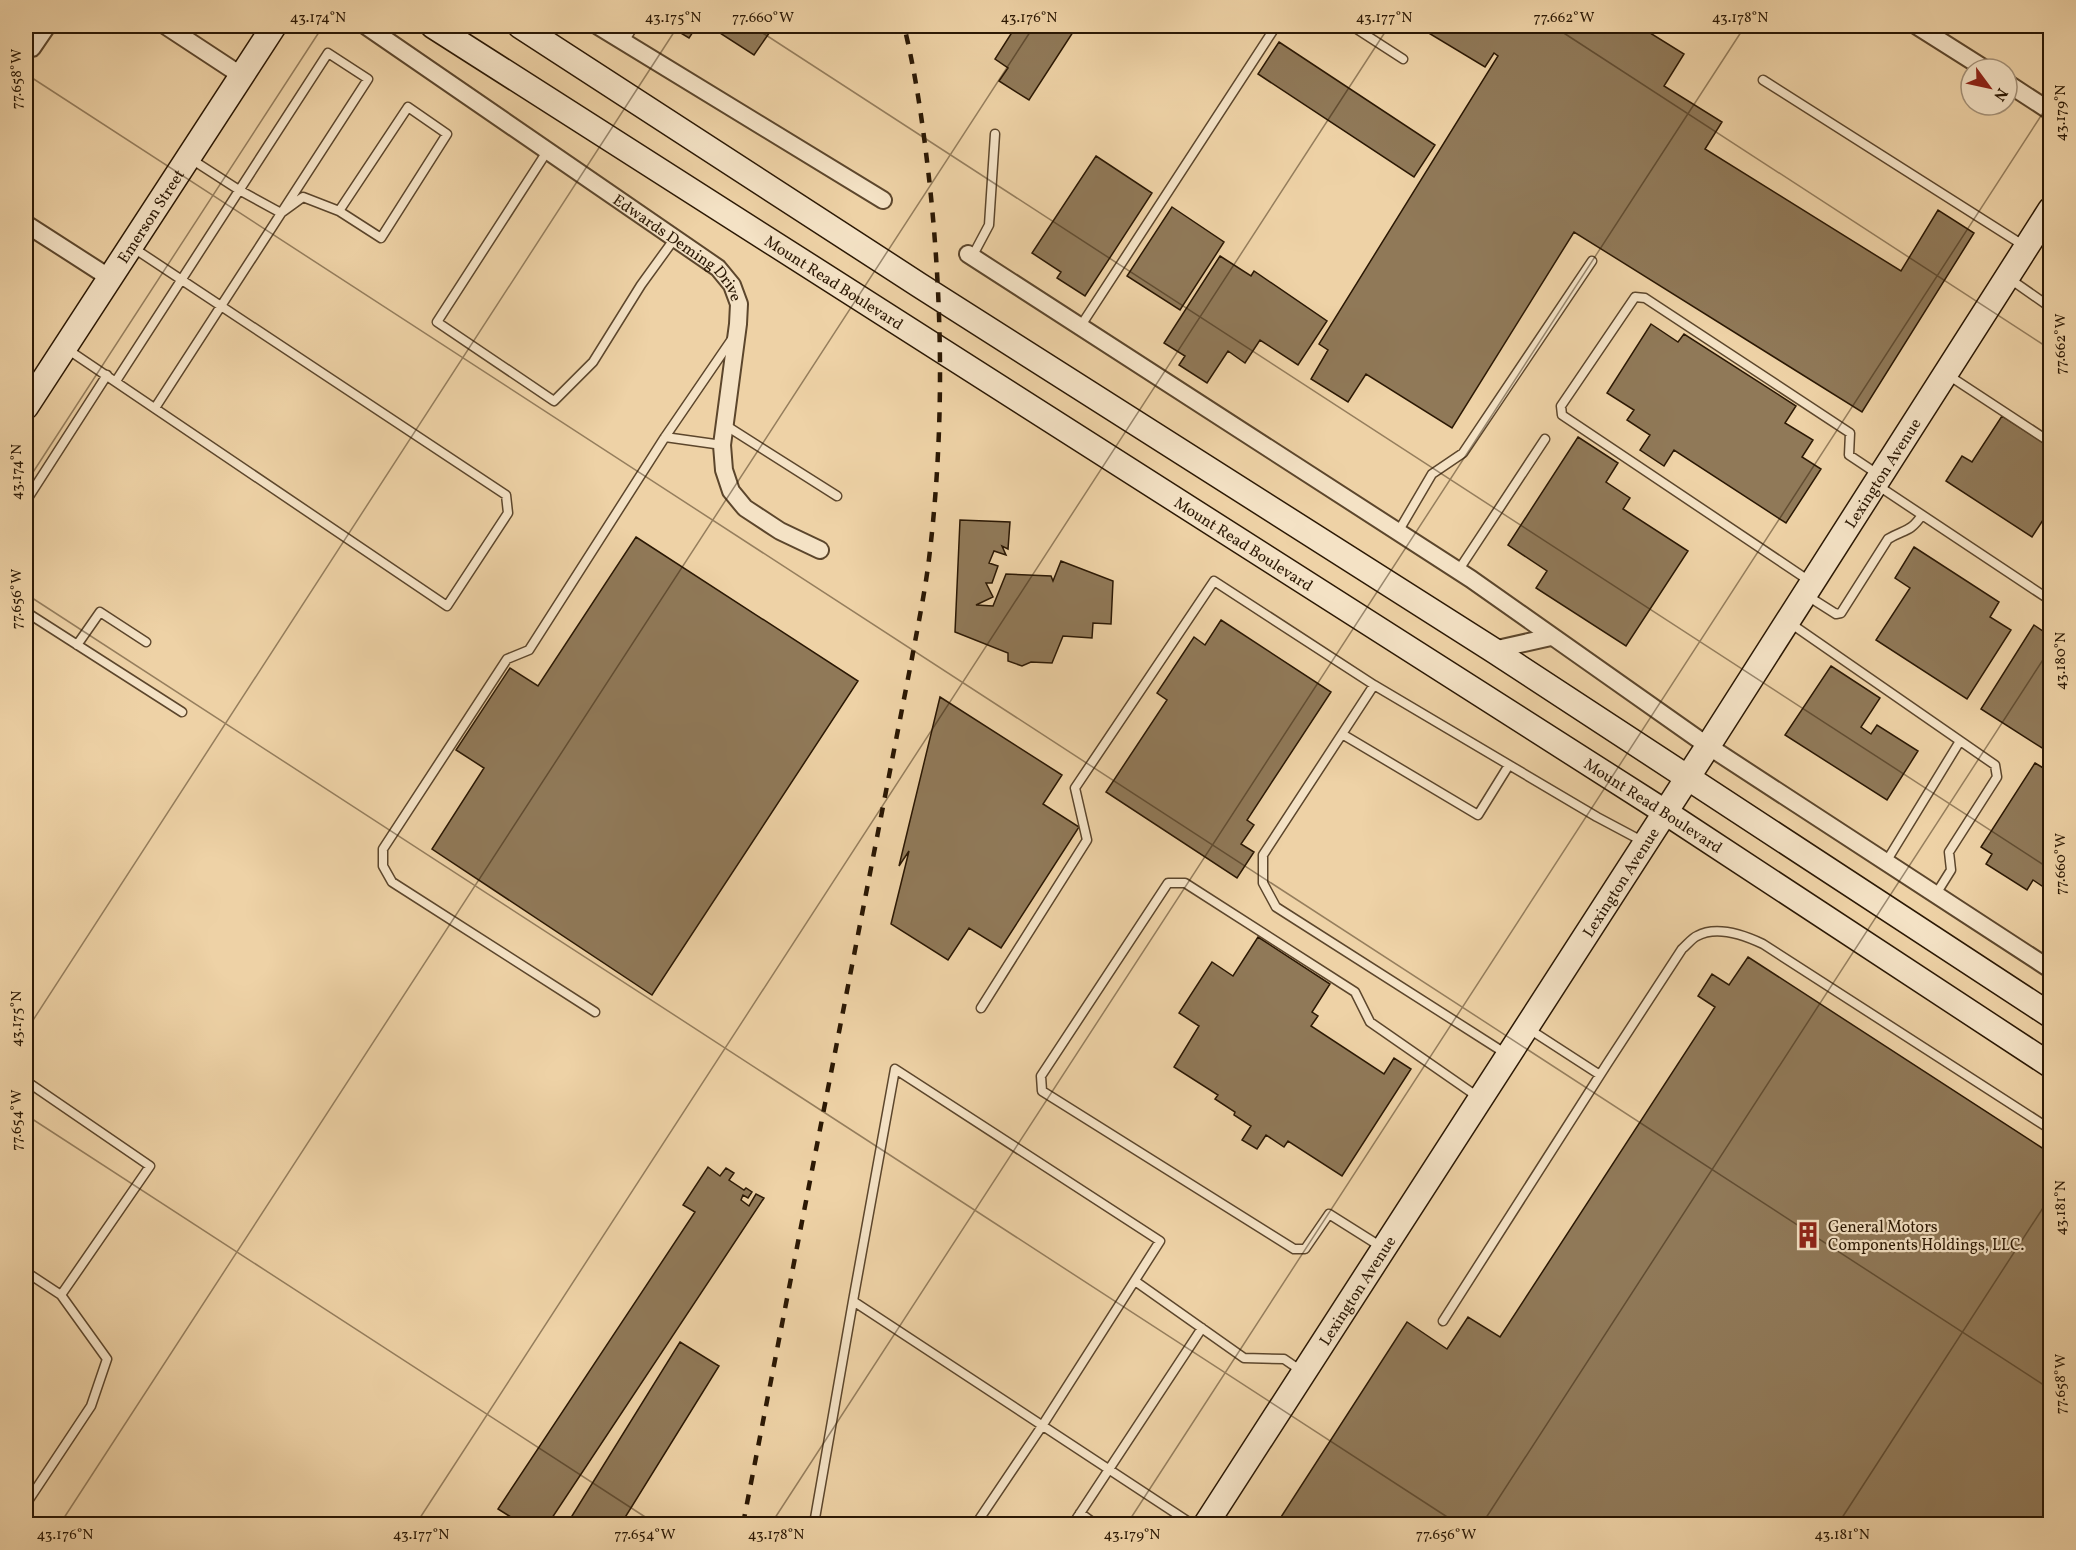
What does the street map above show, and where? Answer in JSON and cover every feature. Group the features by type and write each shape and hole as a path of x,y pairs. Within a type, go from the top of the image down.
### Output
{"main road":[{"name":"Emerson Street","path":"26,407 274,26"},
{"name":"Mount Read Boulevard","path":"433,26 1665,812 2050,1065"},
{"path":"520,26 909,279 1688,776 2050,1015"},
{"name":"Lexington Avenue","path":"1206,1524 2050,210"}],"street":[{"path":"32,48 47,26"},
{"path":"166,26 242,76"},
{"name":"Edwards Deming Drive","path":"366,26 718,268 732,285 739,304 722,445 724,470 731,491 745,507 780,531 820,549"},
{"path":"598,26 883,200"},
{"path":"1917,26 1966,57"},
{"path":"2019,91 2050,111"},
{"path":"26,224 110,278"},
{"path":"970,256 1458,571 1707,746 2050,969"},
{"path":"1492,650 1551,636"}],"lane":[{"path":"624,41 634,26"},
{"path":"1080,327 1276,26"},
{"path":"1352,26 1403,60"},
{"path":"116,381 328,53 368,79 155,408"},
{"path":"1763,80 2026,247"},
{"path":"282,213 303,197 339,211 381,238 447,134 408,107 339,211"},
{"path":"970,256 989,225 995,134"},
{"path":"548,150 437,322 554,401 593,362 641,285 675,238"},
{"path":"188,157 239,190 282,213"},
{"path":"64,348 447,606 508,513 507,495 130,246"},
{"path":"1398,532 1432,474 1463,453 1592,261"},
{"path":"2007,277 2050,307"},
{"path":"1922,515 1908,531 1899,532 1888,539 1841,613 1836,614 1808,588 1563,415 1561,406 1635,297 1645,298 1850,433 1849,455 1877,479 1922,515 2050,600"},
{"path":"595,1012 392,882 383,866 383,849 507,659 529,650 665,437 737,331"},
{"path":"1945,374 2050,442"},
{"path":"26,501 107,375"},
{"path":"725,425 837,496"},
{"path":"665,437 722,445"},
{"path":"1458,571 1545,439"},
{"path":"981,1008 1087,840 1075,788 1214,580 1374,685 1645,843"},
{"path":"26,612 182,712"},
{"path":"77,645 100,612 146,642"},
{"path":"1787,621 1995,765 1997,777 1949,852 1951,870 1936,894"},
{"path":"1374,685 1263,855 1263,883 1276,907 1508,1055"},
{"path":"1342,734 1478,815 1509,765"},
{"path":"1886,862 1960,741"},
{"path":"1384,1248 1329,1214 1305,1250 1294,1249 1042,1091 1041,1076 1168,884 1185,883 1355,992 1370,1022 1480,1098"},
{"path":"1443,1321 1600,1075 1683,949 1696,936 1719,931 1741,934 1763,944 2050,1129"},
{"path":"1526,1027 1600,1075"},
{"path":"814,1524 895,1069 1160,1241 1042,1426 976,1524"},
{"path":"26,1081 150,1166 61,1295"},
{"path":"26,1272 61,1295 107,1359 91,1406 26,1504"},
{"path":"1135,1281 1244,1358 1284,1359 1304,1373"},
{"path":"854,1302 1192,1524"},
{"path":"1073,1524 1202,1328"},
{"path":"1080,1514 1095,1524"}],"building":[{"path":"669,26 697,26 689,38"},
{"path":"709,26 774,26 754,55"},
{"path":"1016,26 1077,26 1029,100 999,81 1008,68 995,59"},
{"path":"1417,26 1639,26 1684,54 1664,86 1722,122 1705,149 1901,271 1938,210 1974,233 1862,412 1574,232 1452,428 1366,374 1348,402 1311,379 1328,350 1319,344 1498,56 1494,53 1485,67"},
{"path":"1279,42 1435,145 1414,177 1258,74"},
{"path":"1096,156 1152,193 1085,296 1057,278 1061,272 1032,253"},
{"path":"1172,207 1224,242 1180,310 1127,276"},
{"path":"1220,256 1251,276 1254,271 1327,321 1298,365 1260,340 1245,363 1228,351 1207,383 1179,365 1185,356 1164,343"},
{"path":"1651,324 1678,342 1684,334 1796,406 1785,423 1813,440 1802,457 1821,469 1786,523 1674,450 1664,466 1640,450 1650,435 1627,420 1634,410 1607,393"},
{"path":"2002,416 2050,447 2050,526 2043,520 2032,537 1946,481 1962,456 1972,462"},
{"path":"1578,437 1618,463 1606,482 1630,498 1623,509 1688,551 1626,646 1536,588 1547,571 1508,545"},
{"path":"960,520 1010,522 1008,549 1002,546 1006,555 994,551 989,563 998,566 992,583 986,583 993,597 976,605 993,606 1006,574 1051,576 1053,581 1061,561 1113,581 1111,624 1093,623 1092,638 1063,636 1052,663 1031,662 1022,666 1008,661 1008,653 955,632"},
{"path":"636,537 858,681 652,995 432,849 484,768 456,750 510,668 538,686"},
{"path":"1914,547 1999,602 1990,617 2011,630 1967,699 1876,640 1910,588 1895,578"},
{"path":"1221,620 1331,692 1247,820 1254,825 1241,844 1254,852 1237,878 1106,792 1167,700 1157,693 1194,637 1205,645"},
{"path":"2034,625 2050,636 2050,753 1981,709"},
{"path":"1831,666 1880,698 1861,727 1871,734 1877,725 1918,751 1887,800 1785,735"},
{"path":"940,697 1062,775 1043,804 1079,827 1001,948 969,928 948,960 891,924 909,851 899,866"},
{"path":"2035,763 2050,772 2050,880 2045,888 2033,880 2027,890 1986,864 1992,854 1981,847"},
{"path":"1258,937 1330,984 1312,1012 1318,1016 1311,1026 1384,1074 1394,1058 1411,1069 1342,1176 1288,1141 1284,1147 1266,1135 1257,1149 1242,1140 1251,1126 1215,1099 1218,1095 1174,1067 1199,1026 1179,1013 1212,962 1233,976"},
{"name":"General Motors Components Holdings, LLC.","path":"1748,957 2050,1153 2050,1524 1293,1524 1281,1517 1407,1322 1447,1349 1468,1317 1500,1337 1715,1007 1698,996 1712,974 1729,985"},
{"path":"708,1167 720,1176 726,1168 734,1173 729,1180 744,1190 746,1188 752,1192 748,1198 743,1195 741,1200 749,1206 756,1194 764,1198 548,1524 522,1524 498,1509 695,1212 683,1205"},
{"path":"680,1342 719,1366 621,1524 567,1524"}],"railway":[{"path":"743,1524 912,658 929,559 939,420 937,280 925,147 904,26"}],"place":[{"name":"General Motors Components Holdings, LLC.","path":"1808,1235"}]}
